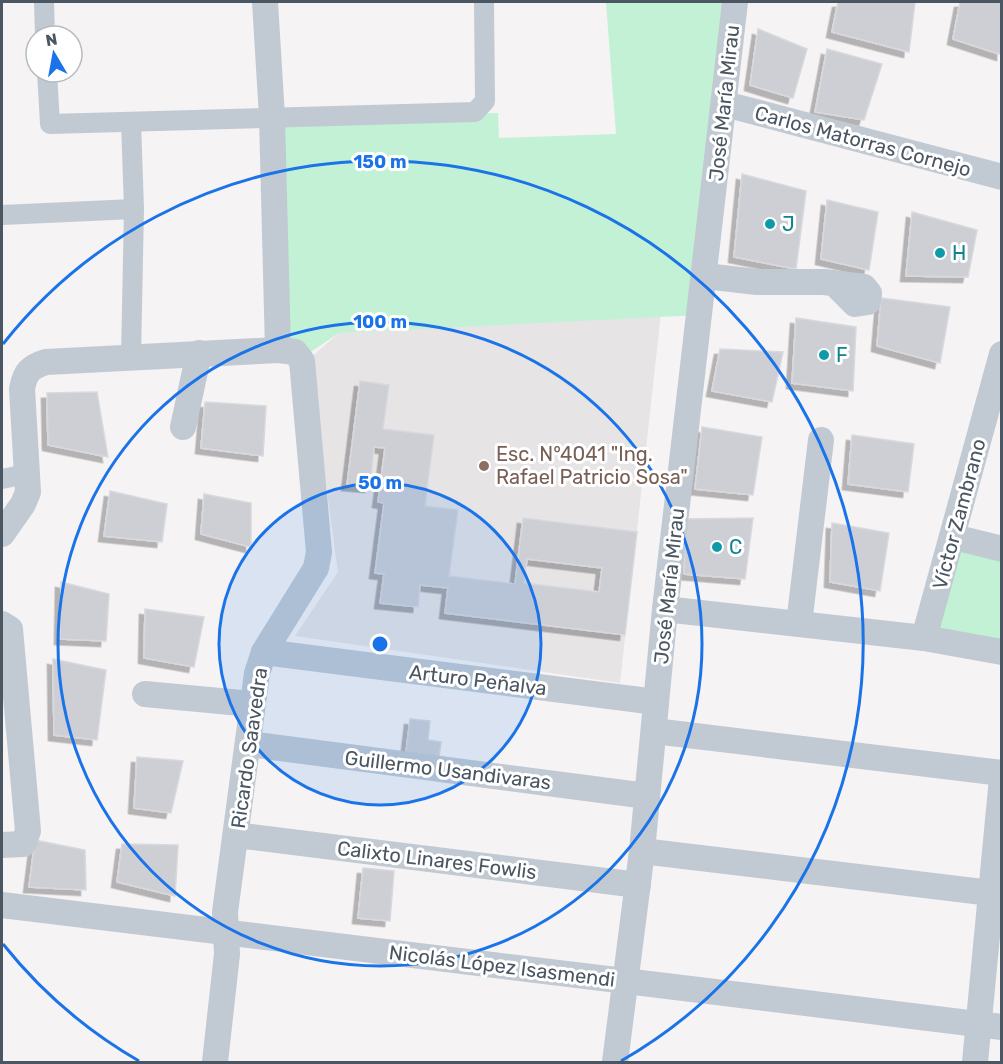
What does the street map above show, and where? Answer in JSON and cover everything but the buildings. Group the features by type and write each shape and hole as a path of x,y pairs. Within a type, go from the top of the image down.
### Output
{"street":[{"path":"44,2 45,24"},
{"path":"2,534 23,504 28,492 22,389 25,376 32,366 46,362 278,350 272,117 265,2"},
{"path":"48,84 50,124 475,112 485,101 484,2"},
{"name":"José María Mirau","path":"615,1062 642,851 665,609 735,2"},
{"name":"Carlos Matorras Cornejo","path":"725,104 1002,177"},
{"path":"130,122 134,209 131,357"},
{"path":"2,215 134,209"},
{"path":"705,276 757,282 834,283"},
{"name":"Ricardo Saavedra","path":"215,1062 228,934 225,912 249,744 252,704 264,652 316,568 319,552 302,361 295,352 278,350"},
{"path":"183,427 199,353"},
{"name":"Víctor Zambrano","path":"924,638 954,537 993,423 1002,354"},
{"path":"800,624 821,440"},
{"path":"2,479 26,474"},
{"path":"954,537 1002,549"},
{"path":"665,609 924,638 1002,652"},
{"path":"2,624 10,629 28,831 23,844 2,845"},
{"name":"Arturo Peñalva","path":"264,652 656,702"},
{"path":"145,694 252,704"},
{"path":"654,731 1002,776 999,836 991,893 995,926 991,1026 975,1062"},
{"name":"Guillermo Usandivaras","path":"249,744 647,796"},
{"name":"Calixto Linares Fowlis","path":"236,835 638,885"},
{"path":"642,851 991,893"},
{"name":"Nicolás López Isasmendi","path":"2,905 991,1026"}],"shaded area":[{"name":"Esc. N°4041 \"Ing. Rafael Patricio Sosa\"","path":"661,313 620,683 295,636 338,572 309,359 339,333"}],"green space":[{"path":"606,2 733,2 700,315 339,333 306,355 278,350 272,117 498,113 499,138 616,134"},
{"path":"954,537 1001,549 1001,650 924,638"}],"place":[{"name":"J","path":"770,224"},
{"name":"H","path":"940,253"},
{"name":"F","path":"824,355"},
{"name":"Esc. N°4041 \"Ing. Rafael Patricio Sosa\"","path":"484,466"},
{"name":"C","path":"717,547"}]}
